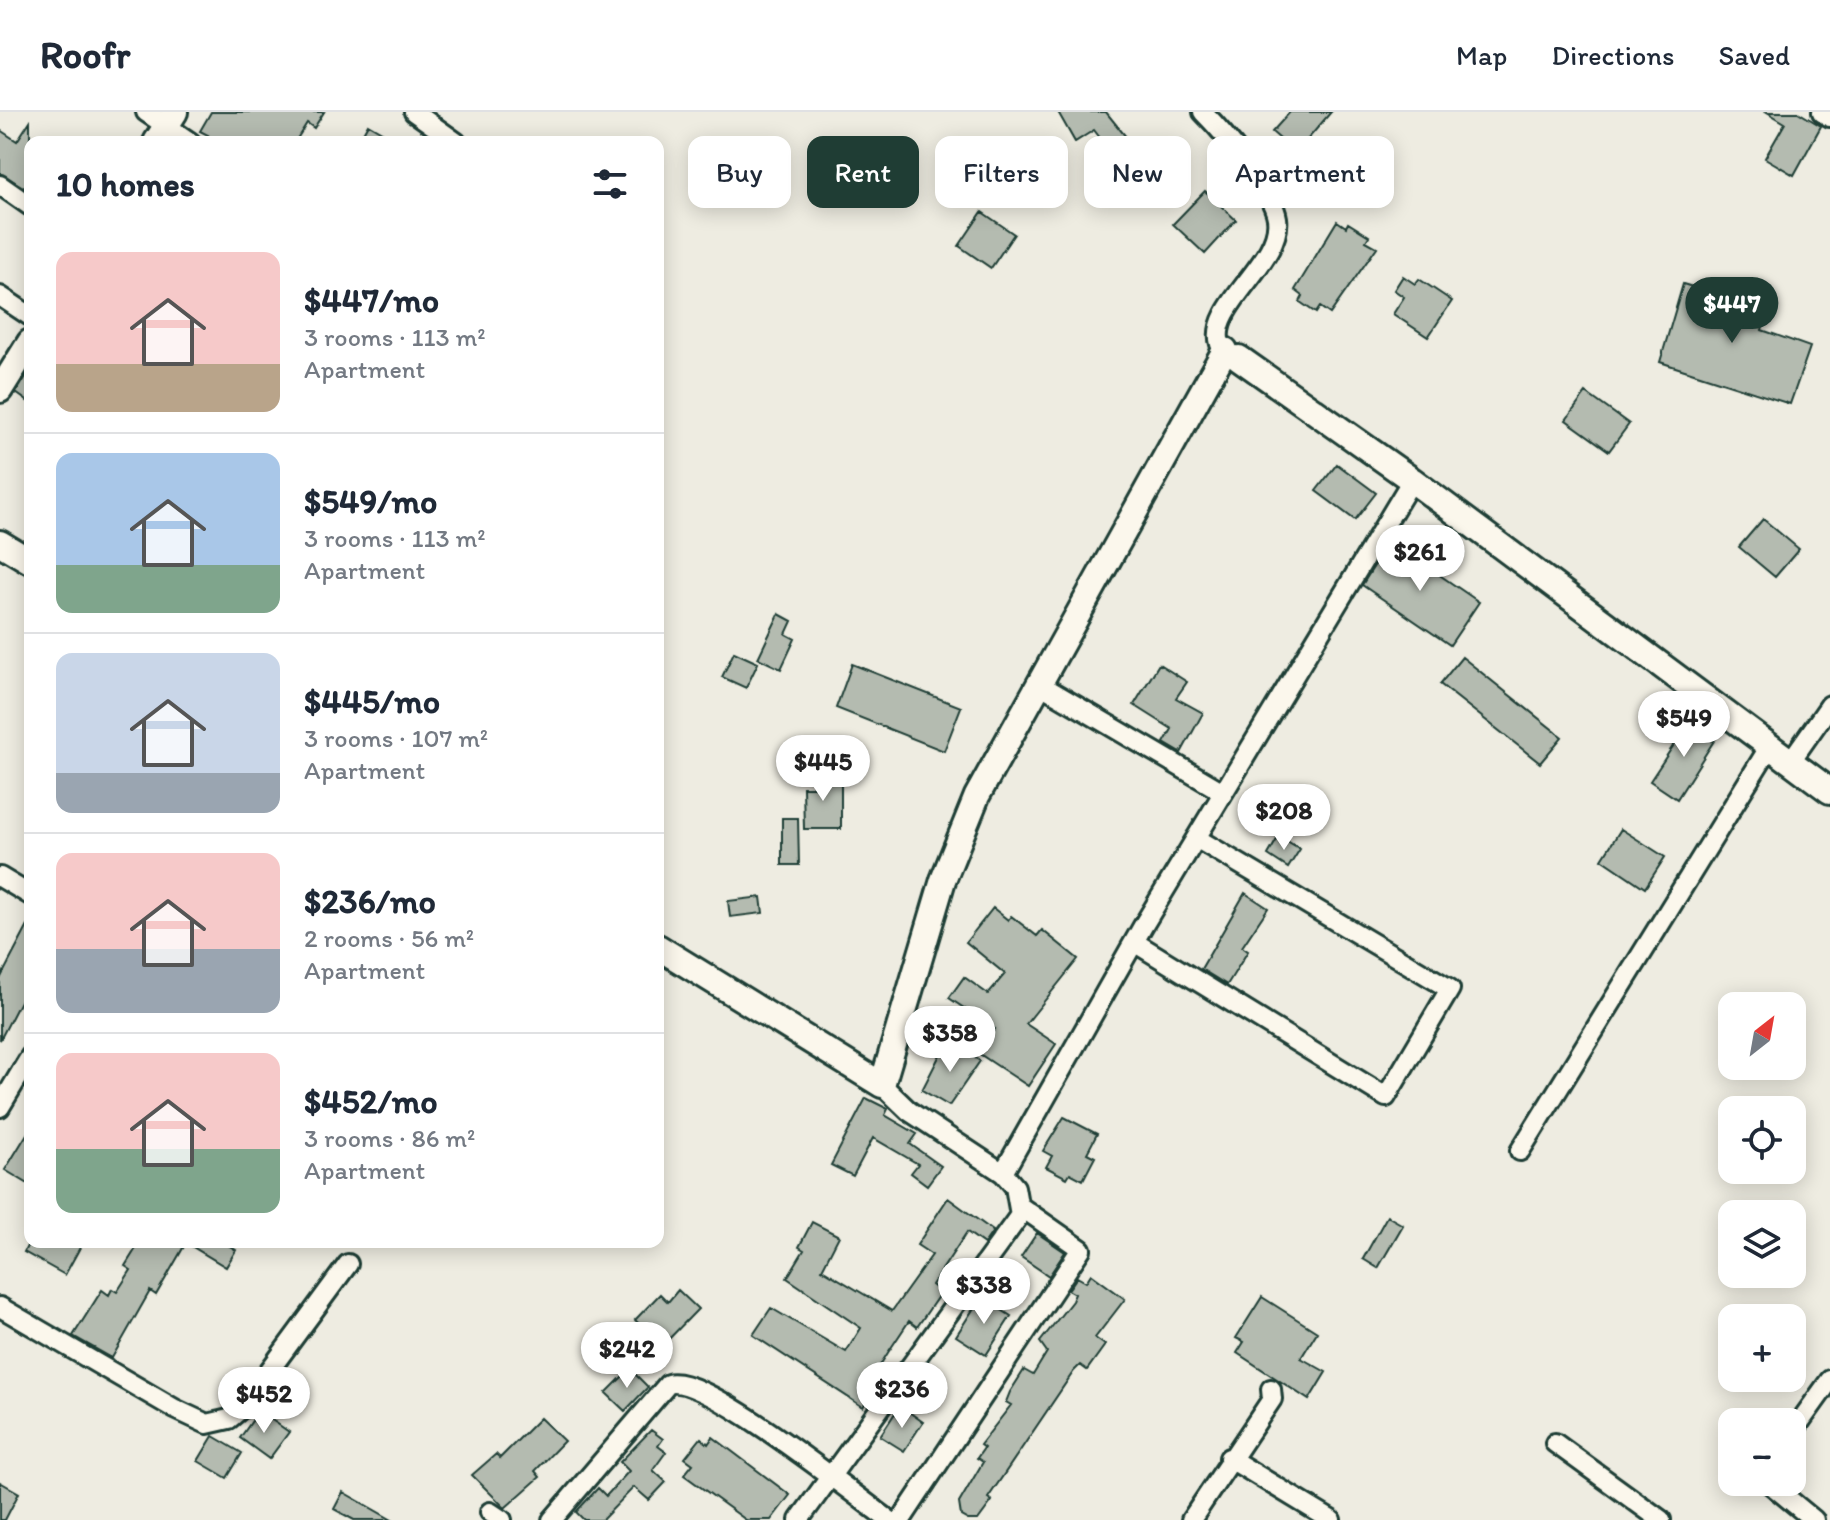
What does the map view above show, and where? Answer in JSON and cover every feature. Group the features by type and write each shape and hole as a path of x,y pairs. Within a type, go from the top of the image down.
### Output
{"street":[{"path":"146,112 166,126"},
{"path":"414,112 448,136"},
{"path":"1203,112 1271,201 1278,224 1270,247 1221,322 1218,338 1232,354 1412,480 1830,791"},
{"path":"1822,112 1830,117"},
{"path":"0,185 24,202"},
{"path":"0,296 24,312"},
{"path":"0,390 24,352"},
{"path":"882,1085 943,880 977,796 1232,354"},
{"path":"1003,1173 1134,942 1412,480"},
{"path":"0,543 24,557"},
{"path":"1041,685 1223,792"},
{"path":"1790,762 1830,705"},
{"path":"1520,1151 1770,746"},
{"path":"1134,942 1386,1097 1450,989 1196,838"},
{"path":"0,877 24,891"},
{"path":"664,951 882,1085 909,1111 1003,1173 1015,1187 1021,1207 1018,1223 799,1520"},
{"path":"0,1107 24,1067"},
{"path":"901,1520 1081,1249 1021,1207"},
{"path":"0,1307 175,1409 207,1424 217,1423 241,1409 348,1264"},
{"path":"1806,1413 1830,1380"},
{"path":"552,1520 668,1384 675,1381 693,1385 764,1429 889,1520"},
{"path":"1191,1520 1229,1458 1272,1399 1271,1389"},
{"path":"1555,1443 1661,1520"},
{"path":"1229,1458 1331,1520"},
{"path":"1785,1496 1814,1520"}],"building":[{"path":"211,112 324,112 314,128 307,123 299,136 207,136 200,131"},
{"path":"1058,112 1106,112 1125,136 1099,136 1094,130 1075,142"},
{"path":"1290,112 1331,112 1311,136 1277,136 1272,132"},
{"path":"1767,112 1798,112 1821,126 1794,175 1765,158 1785,123"},
{"path":"30,121 30,136 24,136 24,187 0,173 0,130 17,141"},
{"path":"368,124 389,136 361,136"},
{"path":"1205,191 1207,208 1223,208 1236,220 1205,254 1173,224"},
{"path":"982,212 1014,234 991,268 959,246"},
{"path":"1337,221 1346,227 1348,223 1369,236 1366,241 1377,247 1330,314 1320,307 1316,313 1300,302 1303,296 1295,290"},
{"path":"1403,276 1415,284 1419,279 1452,301 1428,337 1393,314 1404,297 1394,290"},
{"path":"1683,284 1767,310 1762,330 1810,347 1790,404 1660,362"},
{"path":"24,380 24,399 16,393"},
{"path":"1586,393 1629,424 1609,451 1566,420"},
{"path":"1337,464 1376,493 1355,520 1316,491"},
{"path":"1763,519 1799,549 1775,577 1739,547"},
{"path":"1390,541 1479,602 1450,645 1362,585"},
{"path":"779,614 792,621 786,634 795,639 781,669 758,658"},
{"path":"734,652 758,663 746,688 722,677"},
{"path":"1462,657 1562,737 1540,763 1440,684"},
{"path":"852,664 961,707 944,751 836,708"},
{"path":"1159,664 1187,682 1176,698 1203,713 1181,753 1164,743 1172,729 1134,705"},
{"path":"1691,719 1717,736 1677,799 1650,781"},
{"path":"813,774 841,774 841,829 804,829 803,787 813,787"},
{"path":"782,818 798,818 799,865 782,865"},
{"path":"1621,829 1665,857 1645,888 1602,859"},
{"path":"1279,836 1300,849 1288,868 1268,855"},
{"path":"1245,893 1268,908 1242,947 1248,951 1227,985 1201,969"},
{"path":"761,897 763,913 730,917 728,901"},
{"path":"993,908 1008,920 1011,916 1037,936 1042,930 1078,959 1026,1024 1056,1044 1028,1086 978,1053 995,1029 949,998 964,977 988,994 1005,974 966,942"},
{"path":"24,933 24,994 0,1040 0,979"},
{"path":"947,1041 980,1061 949,1106 922,1090"},
{"path":"866,1098 888,1109 885,1115 917,1134 910,1144 941,1166 927,1185 911,1173 918,1164 873,1138 853,1176 831,1165"},
{"path":"1064,1117 1097,1134 1087,1153 1095,1157 1083,1180 1070,1173 1067,1178 1046,1167 1052,1156 1043,1151"},
{"path":"24,1139 24,1181 5,1170"},
{"path":"948,1198 993,1231 984,1244 967,1232 932,1285 941,1292 917,1327 909,1321 867,1386 874,1390 863,1407 753,1335 771,1308 846,1352 861,1328 787,1278 804,1250 799,1247 812,1222 839,1236 822,1269 892,1311 932,1255 917,1245"},
{"path":"1387,1216 1403,1225 1378,1268 1363,1259"},
{"path":"1037,1233 1065,1252 1049,1276 1021,1257"},
{"path":"26,1248 80,1248 65,1275 24,1252"},
{"path":"136,1248 183,1248 156,1295 150,1291 112,1358 73,1336 102,1290 109,1295 112,1289 117,1292 131,1270 125,1266"},
{"path":"194,1248 233,1248 236,1250 226,1267"},
{"path":"1091,1274 1125,1299 1095,1338 1105,1345 1087,1370 1080,1365 1074,1371 988,1498 992,1501 978,1520 968,1520 961,1516 959,1503 983,1462 977,1458 984,1448 980,1445 1011,1405 1006,1402 1024,1370 1033,1375 1047,1352 1040,1342 1072,1301 1075,1294 1068,1290 1077,1277 1086,1282"},
{"path":"678,1290 698,1309 662,1346 635,1320 660,1294 668,1302"},
{"path":"981,1297 1011,1316 986,1355 956,1336"},
{"path":"1262,1297 1317,1332 1301,1358 1326,1372 1309,1400 1237,1353 1244,1342 1236,1338"},
{"path":"630,1369 648,1387 625,1411 606,1393"},
{"path":"259,1411 289,1432 269,1459 240,1438"},
{"path":"909,1412 923,1422 904,1451 880,1436 895,1413 904,1419"},
{"path":"540,1418 564,1441 535,1471 540,1477 505,1508 472,1475 496,1454 500,1458"},
{"path":"651,1430 663,1439 658,1446 666,1452 653,1470 666,1482 649,1500 634,1487 602,1520 584,1520 576,1512 598,1488 606,1496 629,1471 620,1462"},
{"path":"213,1436 242,1453 227,1478 198,1461"},
{"path":"713,1437 790,1495 771,1520 746,1520 684,1475 693,1464 685,1458 701,1438 708,1444"},
{"path":"0,1482 19,1493 5,1520 0,1520"},
{"path":"343,1492 392,1520 354,1520 334,1509"}]}
